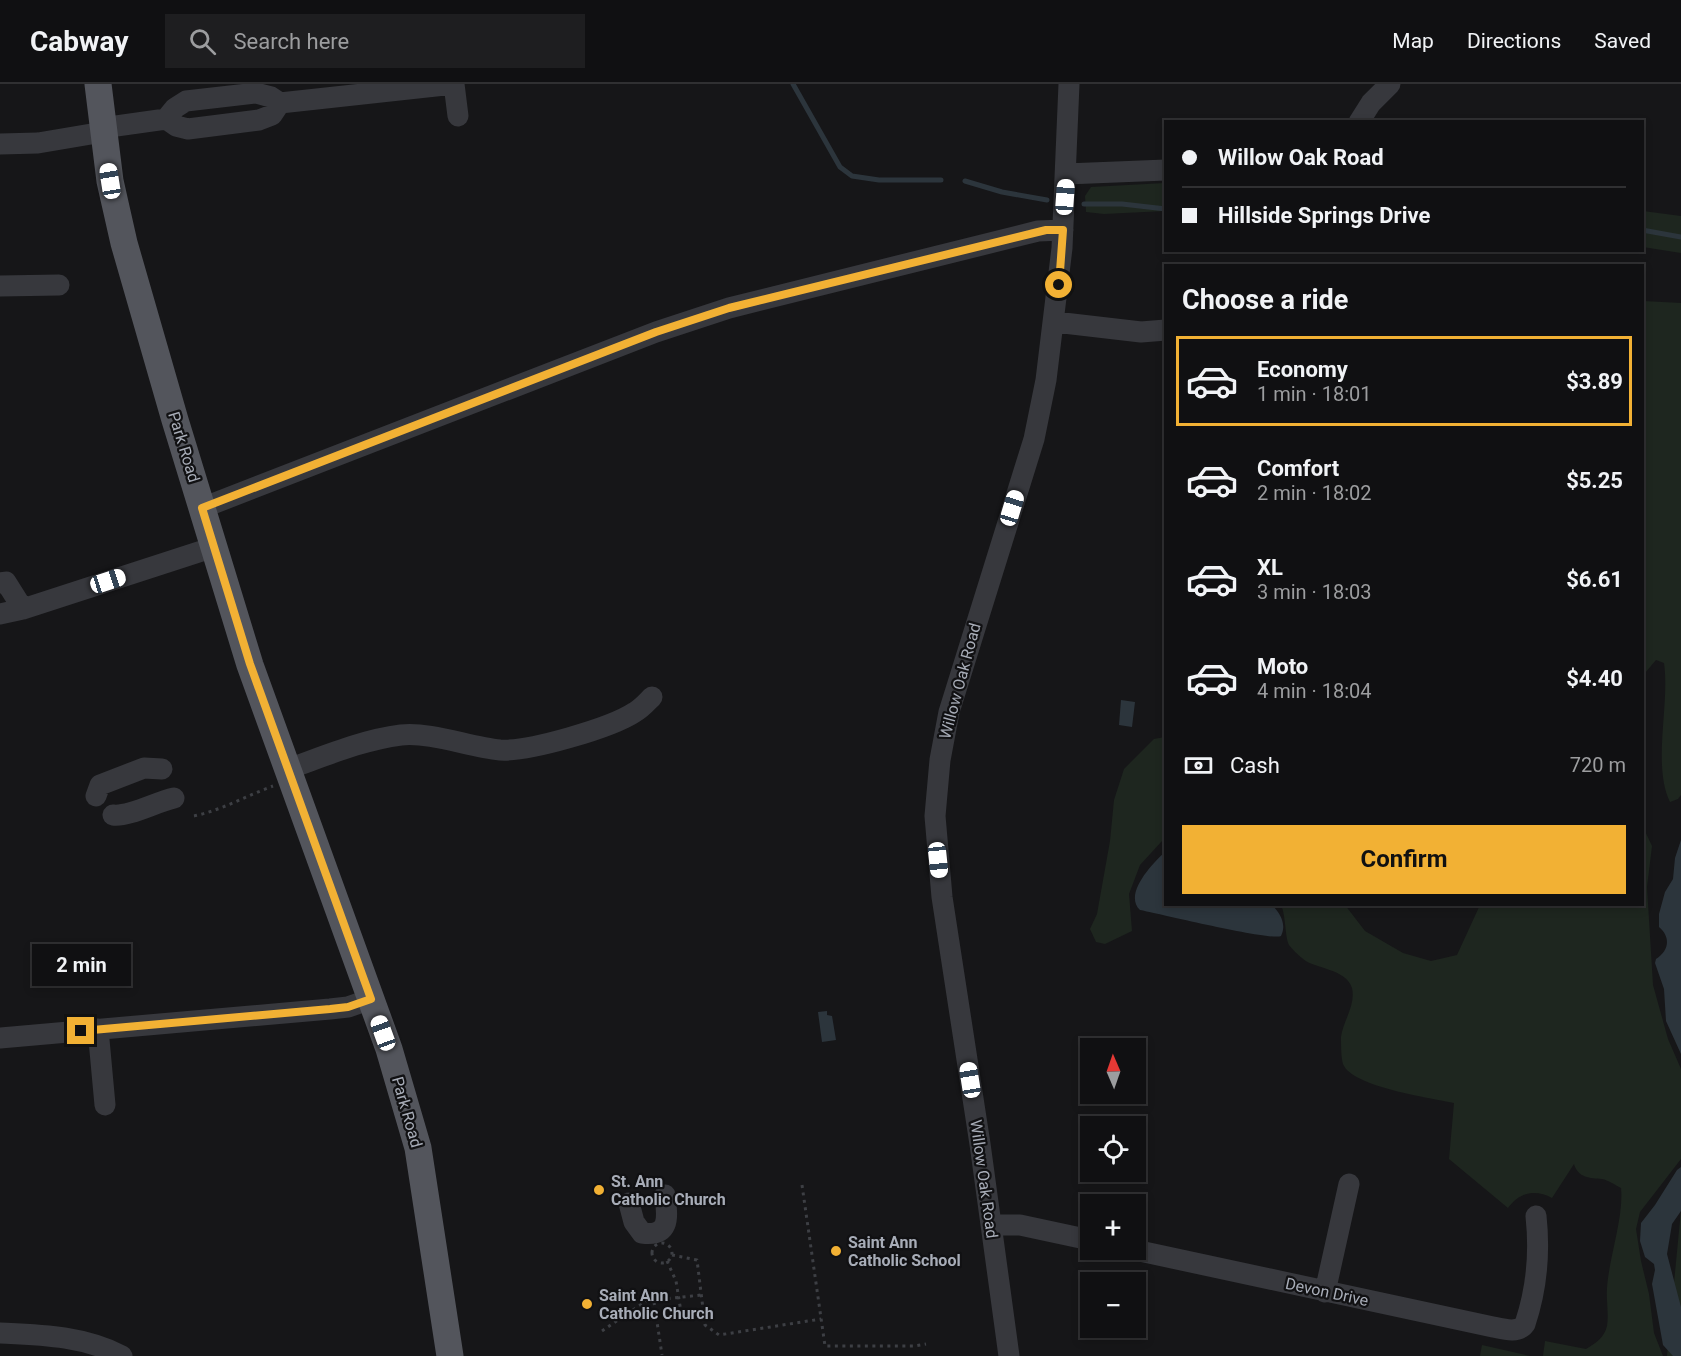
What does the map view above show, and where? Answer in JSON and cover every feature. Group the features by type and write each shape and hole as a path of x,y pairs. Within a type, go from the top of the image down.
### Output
{"main road":[{"name":"Park Road","path":"98,84 110,181 124,243 250,664 281,777 371,999 389,1049 418,1148 450,1356"}],"street":[{"path":"0,144 38,143 166,119 175,108 186,101 256,93 271,97 279,93 454,84 458,116"},
{"name":"Willow Oak Road","path":"1009,1356 942,897 935,828 936,801 949,712 1036,430 1055,322 1063,230 1069,84"},
{"path":"1360,120 1371,103 1390,84"},
{"path":"1066,174 1164,170"},
{"path":"202,508 656,332 729,308 1038,231 1063,230"},
{"path":"0,286 59,285"},
{"path":"1055,322 1134,332 1164,330"},
{"path":"0,614 23,609 214,547"},
{"path":"0,582 6,582 23,609"},
{"path":"281,777 364,742 403,735 498,749 532,748 618,721 635,712 652,697"},
{"path":"96,796 100,785 144,768 162,769"},
{"path":"112,815 122,816 156,802 174,798"},
{"path":"0,1038 330,1009 348,1007 371,999"},
{"path":"98,1029 105,1105"},
{"path":"1325,1292 1349,1184"},
{"path":"629,1203 634,1222 642,1233 652,1234 664,1227 667,1220 665,1195"},
{"name":"Devon Drive","path":"1146,1253 1503,1329 1520,1329 1527,1319 1538,1265 1539,1245 1536,1216"},
{"path":"991,1225 1020,1225 1080,1238"},
{"path":"0,1333 68,1337 96,1344 122,1356"}],"path":[{"path":"194,816 219,810 281,777"},
{"path":"802,1185 825,1346 926,1344"},
{"path":"661,1243 671,1249 672,1255 667,1261 659,1262 654,1258 652,1251 661,1243"},
{"path":"672,1255 697,1260 705,1325 718,1335 821,1319"},
{"path":"667,1261 676,1281 681,1312"},
{"path":"602,1331 646,1301 654,1302 701,1295"},
{"path":"654,1302 662,1355"}],"shaded area":[{"path":"1164,183 1164,211 1104,214 1086,212 1085,196 1091,187"},
{"path":"1644,211 1681,216 1681,253 1644,247"},
{"path":"1644,301 1681,303 1681,795 1670,802 1662,771 1664,663 1656,660 1645,673 1644,686"},
{"path":"1121,700 1135,702 1132,727 1119,725"},
{"path":"1164,737 1164,840 1140,865 1129,894 1132,931 1105,944 1096,942 1090,929 1097,914 1110,841 1114,800 1124,769 1154,739"},
{"path":"1644,829 1652,846 1647,887 1653,985 1668,1039 1681,1069 1681,1159 1640,1212 1636,1229 1654,1333 1663,1356 1543,1356 1545,1341 1586,1349 1599,1340 1606,1330 1607,1288 1620,1212 1621,1188 1604,1180 1581,1175 1574,1164 1552,1198 1534,1193 1523,1195 1508,1208 1449,1159 1454,1103 1411,1095 1376,1085 1349,1072 1343,1064 1341,1037 1351,1007 1352,988 1343,976 1307,962 1290,947 1281,906 1346,906 1365,931 1403,953 1431,961 1457,955 1480,906 1644,906"},
{"path":"1681,840 1681,1054 1666,1021 1664,989 1655,963 1667,944 1667,939 1659,927 1659,914 1665,892 1673,879 1675,858"},
{"path":"1164,853 1164,906 1273,906 1282,919 1281,936 1258,935 1140,910 1135,896 1137,888 1154,863"},
{"path":"827,1011 827,1015 832,1016 836,1040 822,1042 818,1012"},
{"path":"1681,1167 1681,1211 1672,1224 1667,1254 1681,1307 1681,1356 1673,1356 1663,1345 1652,1284 1654,1264 1645,1257 1640,1241 1641,1223"},
{"path":"1681,1210 1681,1356 1667,1356"},
{"path":"1482,1345 1530,1356 1480,1356"}],"waterway":[{"path":"793,84 840,167 852,176 879,180 941,180"},
{"path":"965,181 1002,192 1047,200"},
{"path":"1084,204 1122,204 1164,209"},
{"path":"1644,230 1681,237"}],"place":[{"name":"St. Ann Catholic Church","path":"599,1190"},
{"name":"Saint Ann Catholic School","path":"836,1251"},
{"name":"Saint Ann Catholic Church","path":"587,1304"}],"route":[{"path":"81,1031 330,1009 348,1007 371,999 250,664 202,508 656,332 729,308 1046,230 1063,230 1059,285"}]}
